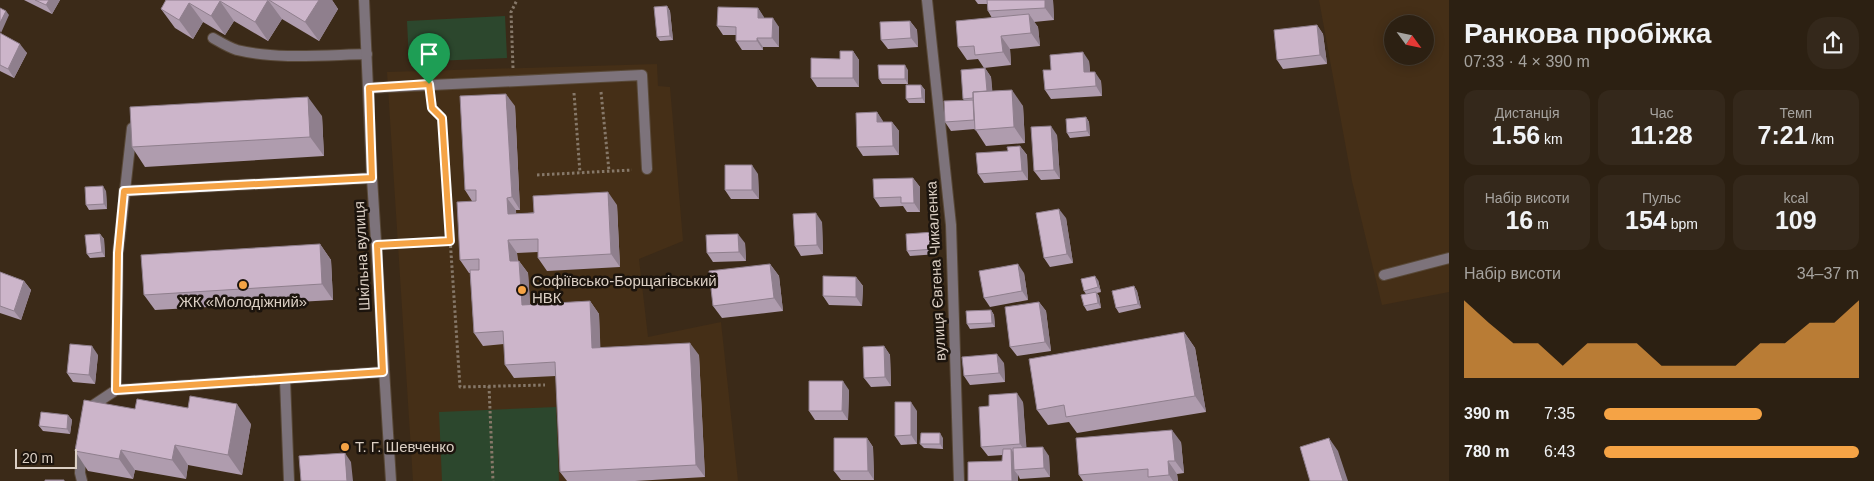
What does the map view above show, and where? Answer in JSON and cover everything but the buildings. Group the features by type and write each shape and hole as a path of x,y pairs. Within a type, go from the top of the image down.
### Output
{"street":[{"name":"Шкільна вулиця","path":"364,0 372,178 390,481"},
{"name":"вулиця Євгена Чикаленка","path":"927,0 952,225 958,481"},
{"path":"213,38 235,49 257,53 296,56 367,54"},
{"path":"369,88 642,75 647,169"},
{"path":"116,390 118,253 132,128"},
{"path":"124,191 372,178"},
{"path":"1384,274 1449,258"},
{"path":"85,425 95,404 116,390 383,372"},
{"path":"285,380 289,481"},
{"path":"82,440 80,473 82,481"}],"path":[{"path":"514,80 511,12 517,0"},
{"path":"600,76 609,171"},
{"path":"574,78 580,173"},
{"path":"429,84 432,108 442,118 460,387 545,385"},
{"path":"537,175 647,169"},
{"path":"377,245 450,241"},
{"path":"489,386 493,481"}],"shaded area":[{"path":"1319,0 1449,0 1449,292 1382,305 1352,181"},
{"name":"Софіївсько-Борщагівський НВК","path":"657,64 658,86 670,87 683,241 639,259 648,337 721,322 738,481 413,481 387,72"}],"green space":[{"path":"505,16 507,58 409,62 407,21"},
{"path":"556,407 559,481 442,481 439,412"}],"place":[{"name":"ЖК «Молодіжний»","path":"243,285"},
{"name":"Софіївсько-Борщагівський НВК","path":"522,290"},
{"name":"Т. Г. Шевченко","path":"345,447"}],"route":[{"path":"429,84 432,108 442,118 450,241 377,245 383,372 116,390 118,253 124,191 372,178 369,88 429,84"}]}
